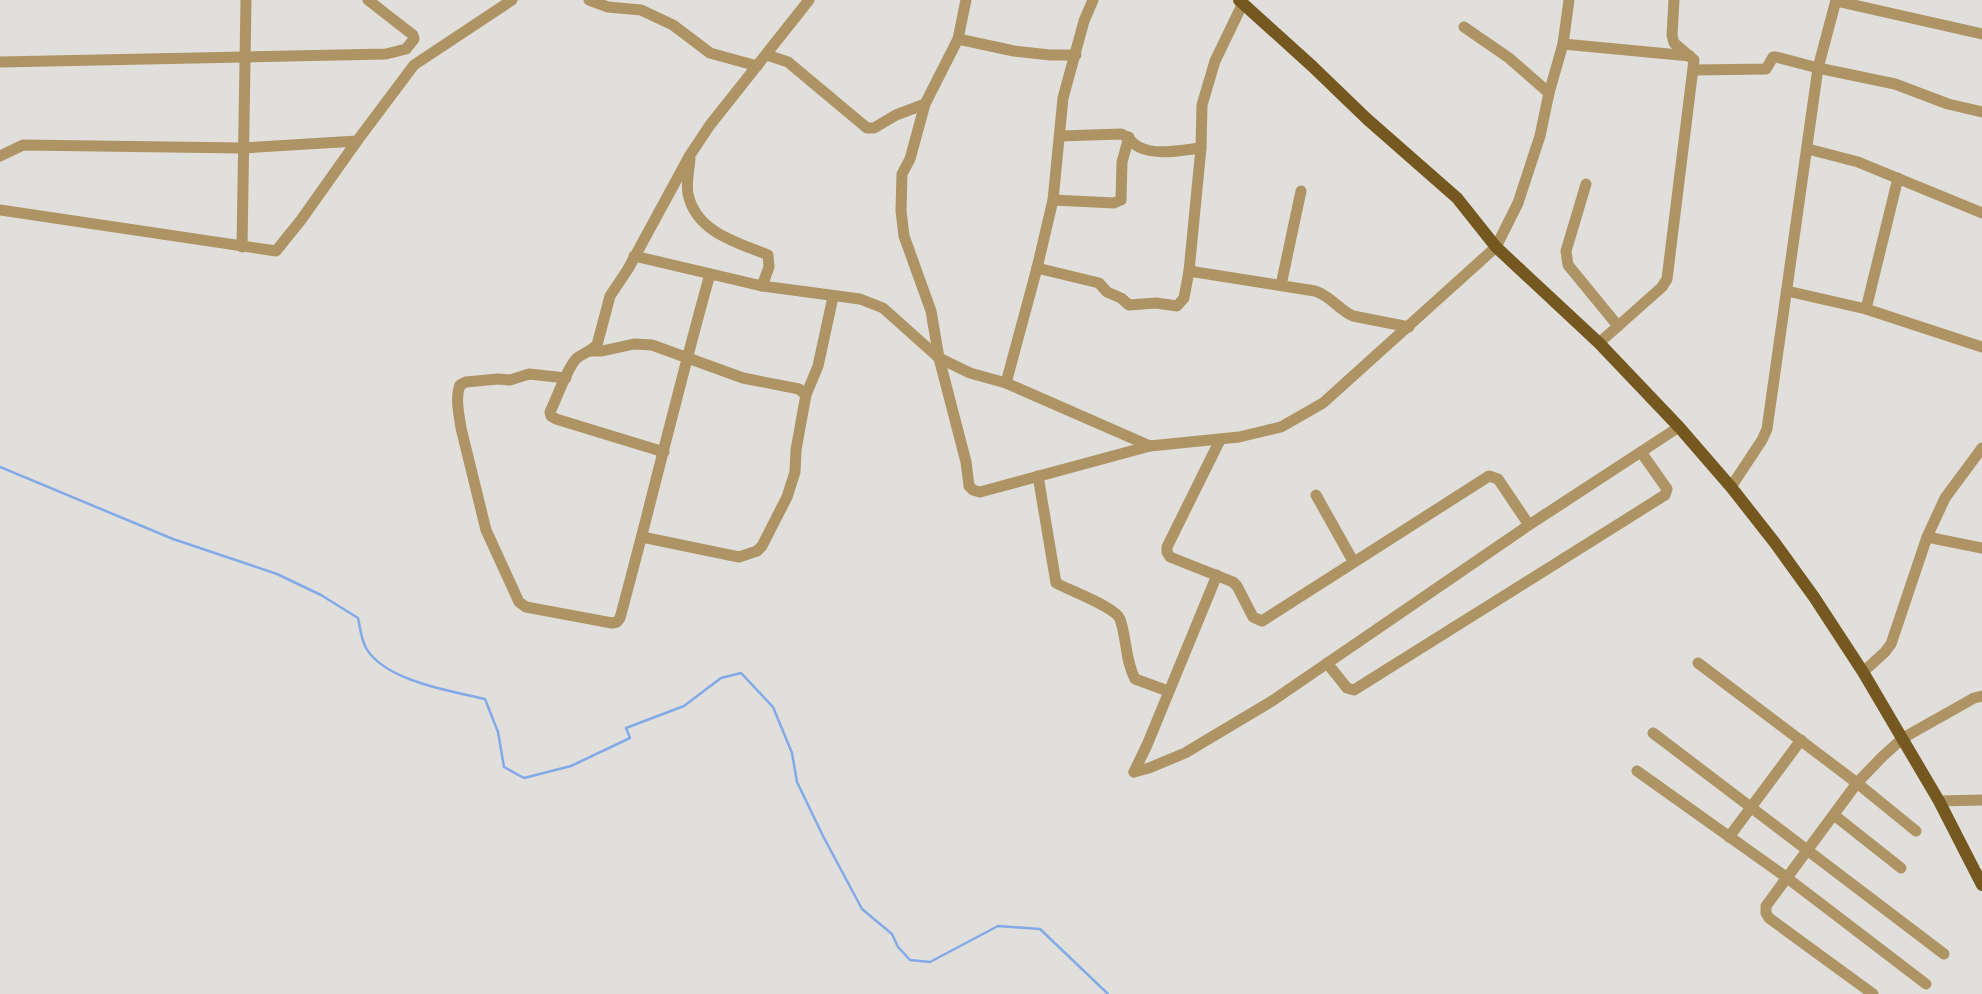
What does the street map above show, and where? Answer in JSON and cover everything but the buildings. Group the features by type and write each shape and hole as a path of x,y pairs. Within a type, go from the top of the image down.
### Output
{"main road":[{"path":"1241,2 1367,119 1457,198 1496,247 1599,342 1680,427 1731,487 1775,542 1863,672 1939,801 1982,885"}],"street":[{"path":"242,247 246,0"},
{"path":"0,62 386,54 406,48 414,39 413,35 368,0"},
{"path":"0,210 272,252 278,250 414,65 512,0"},
{"path":"589,0 608,6 641,10 673,25 710,53 757,66"},
{"path":"664,452 551,416 550,412 576,359 591,351 597,345 610,296 690,155 710,125 809,0"},
{"path":"966,0 958,39 926,104 910,159 902,174 901,211 904,236 931,311 939,358 966,462 969,486 973,490 980,492 1150,446 1220,440 1281,427 1323,403 1496,247 1518,203 1529,175 1563,44 1569,0"},
{"path":"1006,383 1053,200 1063,98 1084,22 1093,0"},
{"path":"1599,342 1662,287 1667,280 1694,70 1694,60 1674,43 1672,36 1674,0"},
{"path":"1731,487 1762,440 1766,429 1808,149 1818,68 1836,0 1982,34"},
{"path":"1037,268 1099,283 1107,292 1119,296 1129,305 1156,304 1177,306 1184,298 1201,148 1202,105 1215,61 1241,2"},
{"path":"1464,27 1509,58 1549,93"},
{"path":"779,39 788,62"},
{"path":"958,39 1014,51 1050,55 1076,55"},
{"path":"1563,44 1690,56"},
{"path":"767,54 788,62 867,128 874,128 896,115 926,104"},
{"path":"1694,70 1766,69 1773,57 1776,57 1895,84 1948,104 1982,112"},
{"path":"1060,136 1121,134 1129,137 1137,147 1148,150 1201,148"},
{"path":"1053,200 1114,203 1121,200 1122,162 1129,137"},
{"path":"0,156 23,145 243,148 357,141"},
{"path":"1808,149 1858,162 1982,213"},
{"path":"690,155 687,192 694,212 716,234 768,255 769,268 762,286"},
{"path":"1866,309 1898,178"},
{"path":"1586,184 1566,252 1568,265 1618,326"},
{"path":"1281,284 1301,191"},
{"path":"634,256 762,286 833,297 860,299 883,308 939,358 970,373 1006,383 1150,446"},
{"path":"1188,271 1281,284 1323,293 1353,316 1409,326"},
{"path":"566,378 530,374 510,380 466,382 460,385 458,390 458,410 461,428 486,530 519,602 526,607 612,624 620,618 710,274"},
{"path":"1787,290 1866,309 1982,347"},
{"path":"642,536 739,557 757,551 782,506 795,472 796,450 806,395 818,366 833,297"},
{"path":"591,351 602,351 634,344 652,345 742,378 799,389 806,395"},
{"path":"1217,575 1134,772 1185,753 1272,701 1529,525 1680,427"},
{"path":"1220,440 1167,547 1167,552 1170,557 1217,575 1237,586 1253,617 1262,620 1489,476 1498,479 1529,525"},
{"path":"1863,672 1891,644 1927,537 1945,498 1982,449"},
{"path":"1327,663 1347,688 1354,690 1665,496 1667,489 1641,452"},
{"path":"1038,476 1056,584 1111,610 1119,617 1130,670 1135,679 1168,691"},
{"path":"1316,495 1353,562"},
{"path":"1927,537 1982,548"},
{"path":"1698,663 1857,783 1916,831"},
{"path":"1873,994 1769,918 1766,913 1766,906 1857,783 1882,756 1903,738 1974,698 1982,696"},
{"path":"1653,733 1944,954"},
{"path":"1729,837 1801,740"},
{"path":"1637,771 1786,877 1926,984"},
{"path":"1939,801 1982,800"},
{"path":"1834,814 1901,868"}],"waterway":[{"path":"0,467 173,539 277,574 321,595 358,618 366,648 375,659 388,669 420,683 485,699 498,732 504,767 524,778 571,766 630,738 626,728 684,706 721,678 741,673 773,707 792,753 797,782 862,909 892,934 898,947 910,960 930,962 998,926 1040,929 1108,994"}]}
